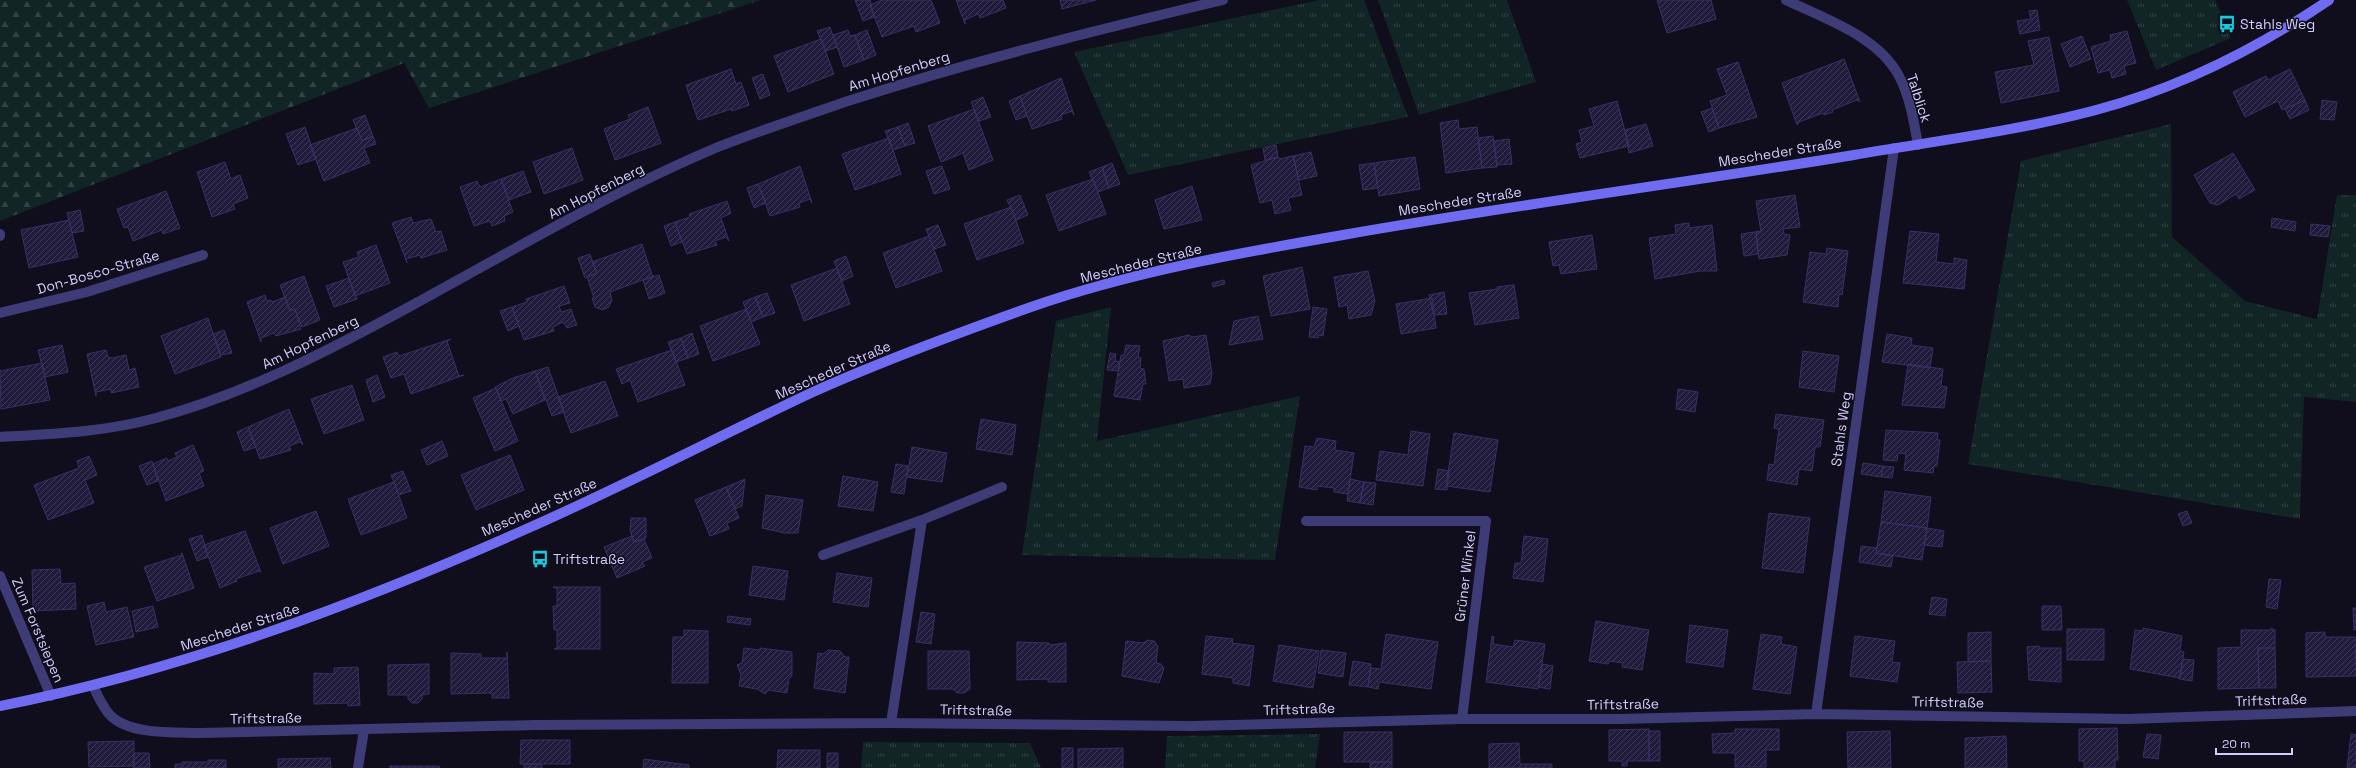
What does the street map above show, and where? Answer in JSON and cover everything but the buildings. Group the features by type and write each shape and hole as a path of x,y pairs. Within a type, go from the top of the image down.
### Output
{"street":[{"name":"Am Hopfenberg","path":"0,437 85,432 122,426 185,410 218,398 345,342 621,192 718,147 762,130 897,85 1057,40 1223,0"},
{"name":"Talblick","path":"1786,0 1862,38 1884,56 1899,76 1912,113 1918,145"},
{"name":"Mescheder Straße","path":"0,706 93,686 267,634 372,595 528,528 819,390 930,344 1040,304 1150,274 1257,250 1476,212 1918,145 2053,121 2145,95 2242,52 2282,30 2329,0"},
{"name":"Stahls Weg","path":"1816,714 1894,148"},
{"name":"Don-Bosco-Straße","path":"0,313 87,292 203,255"},
{"path":"824,555 922,520 1002,487"},
{"path":"891,723 922,520"},
{"name":"Grüner Winkel","path":"1306,521 1486,522 1462,719"},
{"name":"Zum Forstsiepen","path":"0,576 51,696"},
{"name":"Triftstraße","path":"93,686 111,716 146,730 199,733 536,725 891,723 1192,726 1462,719 1619,719 1816,714 2128,719 2356,711"},
{"path":"358,768 364,730"}],"green space":[{"path":"0,0 761,0 429,108 404,63 0,221"},
{"path":"1319,0 1364,0 1408,117 1128,175 1074,52"},
{"path":"1378,0 1507,0 1536,82 1419,115"},
{"path":"2127,0 2215,0 2231,38 2156,70"},
{"path":"2171,124 2172,237 2245,301 2317,319 2337,195 2356,195 2356,402 2304,397 2300,519 1968,464 2021,161"},
{"path":"1111,307 1097,441 1300,396 1275,560 1022,555 1056,321"},
{"path":"1320,734 1315,768 1165,768 1167,736"},
{"path":"863,742 1030,743 1041,768 861,768"}],"place":[{"name":"Stahls Weg","path":"2227,24"},
{"name":"Triftstraße","path":"540,559"}]}
